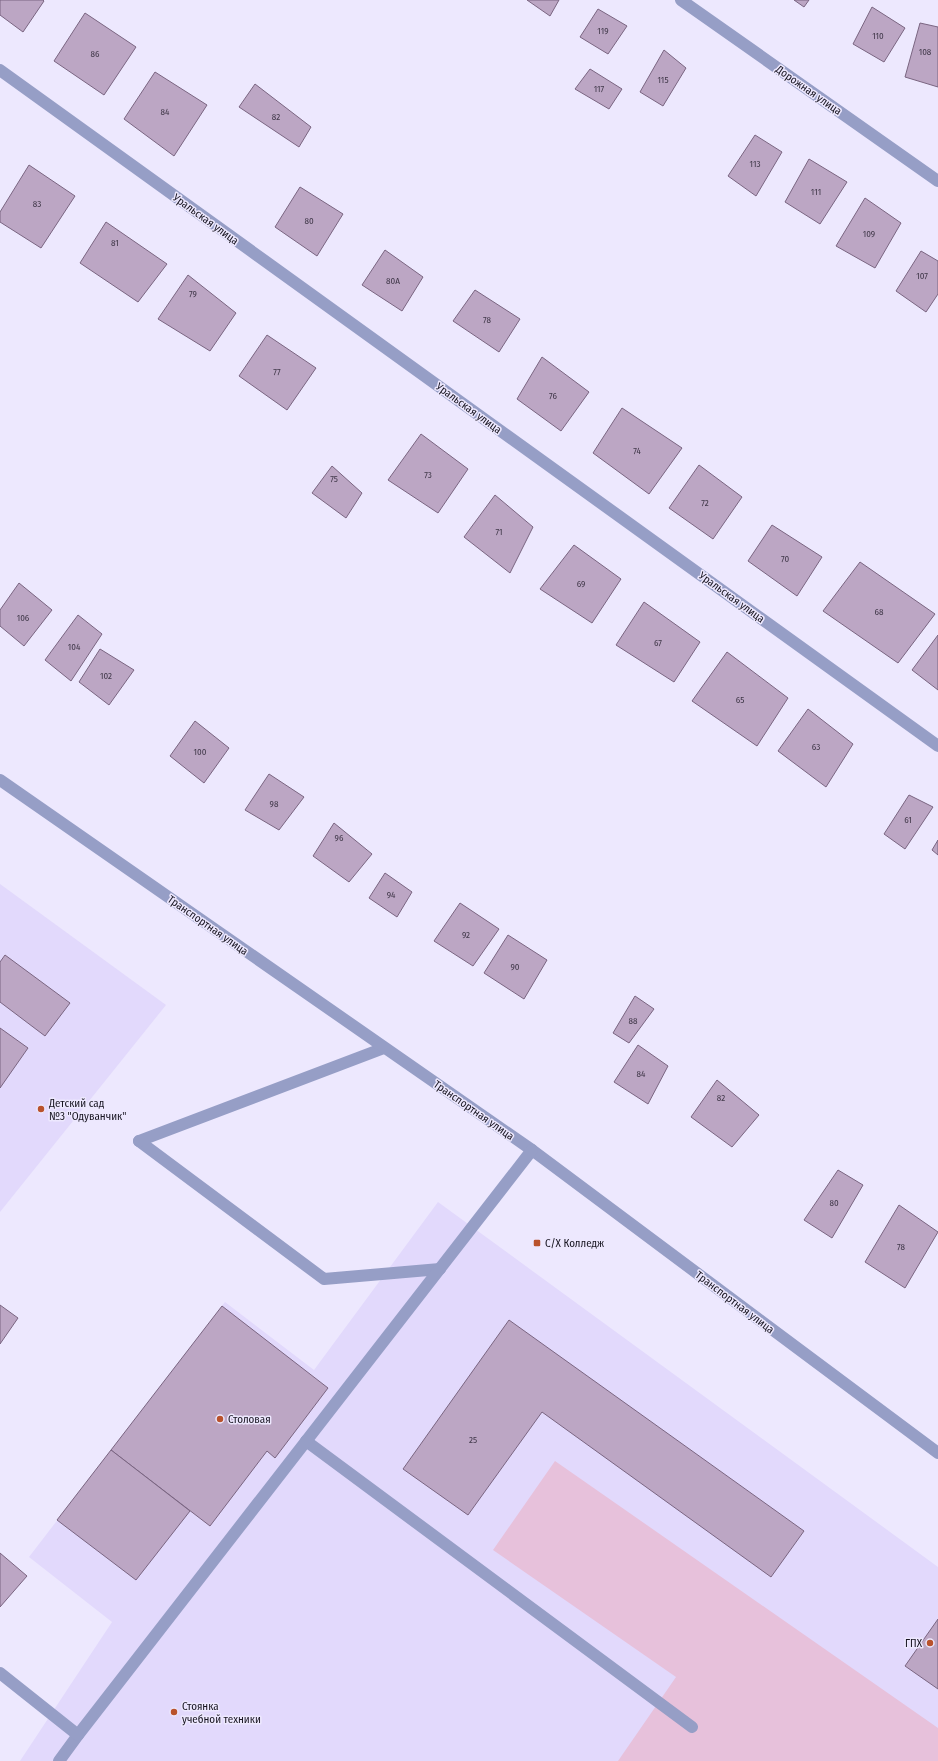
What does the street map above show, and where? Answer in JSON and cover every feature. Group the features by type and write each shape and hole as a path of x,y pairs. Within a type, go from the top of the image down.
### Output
{"street":[{"name":"Дорожная улица","path":"681,0 938,181"},
{"name":"Уральская улица","path":"0,70 938,746"},
{"name":"Транспортная улица","path":"0,780 532,1150 938,1453"},
{"path":"384,1048 140,1142 324,1279 440,1269"},
{"path":"59,1761 532,1150"},
{"path":"306,1441 692,1727"},
{"path":"0,1673 78,1735"}],"shaded area":[{"name":"Детский сад №3 \"Одуванчик\"","path":"0,884 166,1005 0,1212"},
{"path":"438,1202 938,1567 938,1761 20,1761 112,1622 29,1557 225,1302 314,1370"},
{"path":"555,1461 938,1728 938,1761 618,1761 676,1677 493,1550"}],"building":[{"path":"0,0 44,1 23,32 0,15"},
{"path":"527,0 559,0 550,16"},
{"path":"794,0 809,0 804,7"},
{"path":"872,7 905,28 884,62 853,44"},
{"path":"598,9 627,26 608,54 580,37"},
{"path":"85,13 136,47 104,95 54,61"},
{"path":"920,23 938,27 938,87 905,77"},
{"path":"664,50 686,68 663,106 640,92"},
{"path":"590,69 622,89 609,109 575,89"},
{"path":"155,72 207,105 174,156 124,119"},
{"path":"255,84 311,127 299,147 239,107"},
{"path":"755,135 782,152 756,196 728,176"},
{"path":"809,159 847,182 820,224 785,202"},
{"path":"29,165 75,196 41,248 0,222 0,212"},
{"path":"300,187 343,214 317,256 275,227"},
{"path":"865,198 901,223 875,268 836,246"},
{"path":"106,222 167,264 138,302 80,263"},
{"path":"385,250 423,277 402,311 362,285"},
{"path":"921,251 938,261 938,294 926,312 896,291"},
{"path":"188,275 236,313 210,351 158,319"},
{"path":"475,290 520,319 499,352 453,321"},
{"path":"267,335 316,368 287,410 239,376"},
{"path":"542,357 589,392 561,431 517,399"},
{"path":"622,408 682,448 649,494 593,453"},
{"path":"421,434 468,469 438,513 388,480"},
{"path":"699,465 742,497 713,539 669,508"},
{"path":"332,466 362,493 346,518 312,493"},
{"path":"495,495 533,527 510,573 464,537"},
{"path":"772,525 822,557 797,596 748,561"},
{"path":"574,545 621,579 592,623 540,589"},
{"path":"860,562 935,614 898,663 823,611"},
{"path":"19,583 52,610 24,646 0,626 0,610"},
{"path":"644,602 700,642 674,682 616,645"},
{"path":"78,615 102,634 71,681 45,660"},
{"path":"938,635 938,690 912,670"},
{"path":"100,649 134,670 109,705 79,682"},
{"path":"727,652 788,698 757,746 692,701"},
{"path":"808,709 853,744 826,787 778,751"},
{"path":"195,721 229,748 204,783 170,756"},
{"path":"269,774 304,797 279,830 245,810"},
{"path":"909,795 933,807 905,849 884,834"},
{"path":"334,823 372,854 349,882 313,856"},
{"path":"938,840 938,855 932,850"},
{"path":"385,873 412,892 397,917 369,898"},
{"path":"460,903 499,929 473,966 434,941"},
{"path":"508,935 547,960 524,999 484,973"},
{"path":"5,955 70,1003 45,1036 0,1002 0,962"},
{"path":"635,996 654,1009 629,1043 613,1033"},
{"path":"0,1028 28,1048 0,1088"},
{"path":"638,1045 668,1066 648,1104 614,1082"},
{"path":"717,1080 759,1115 732,1147 691,1117"},
{"path":"838,1170 863,1185 832,1238 804,1220"},
{"path":"899,1205 938,1232 905,1288 865,1262"},
{"path":"0,1305 18,1318 0,1344"},
{"name":"Столовая","path":"222,1306 328,1388 275,1458 267,1451 210,1526 111,1450"},
{"path":"509,1320 804,1531 771,1577 542,1412 468,1515 403,1469"},
{"path":"111,1450 190,1511 136,1580 57,1520"},
{"path":"0,1553 27,1576 0,1607"},
{"name":"ГПХ","path":"938,1619 938,1689 905,1666"}],"place":[{"name":"Детский сад №3 \"Одуванчик\"","path":"41,1109"},
{"name":"С/Х Колледж","path":"537,1243"},
{"name":"Столовая","path":"220,1419"},
{"name":"ГПХ","path":"930,1643"},
{"name":"Стоянка учебной техники","path":"174,1712"}]}
